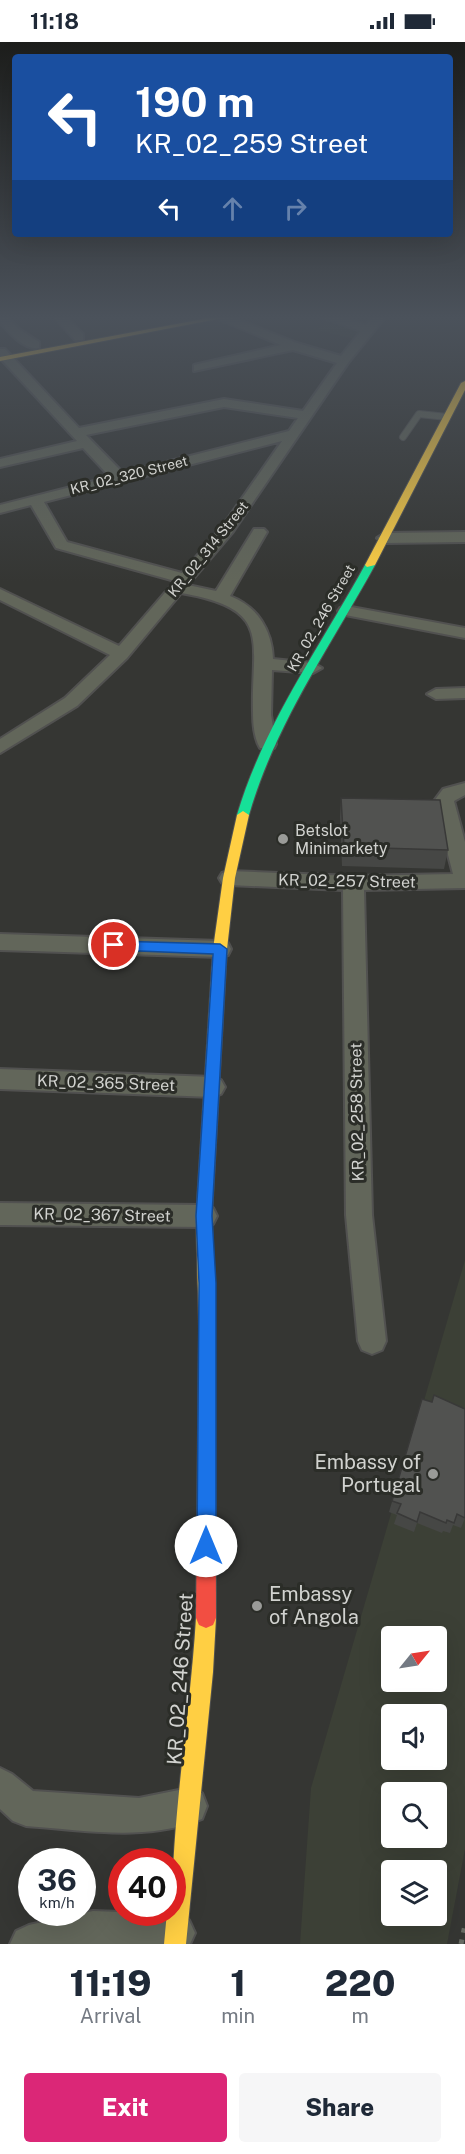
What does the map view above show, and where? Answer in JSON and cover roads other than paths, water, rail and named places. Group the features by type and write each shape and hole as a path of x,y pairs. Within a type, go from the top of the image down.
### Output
{"street":[{"path":"50,405 118,477"},
{"path":"0,463 82,438 217,405"},
{"path":"235,405 307,416"},
{"name":"KR_02_314 Street","path":"0,747 71,702 121,654 227,530 315,405"},
{"name":"KR_02_246 Street","path":"176,1939 203,1672 207,1591 208,1283 204,1216 220,949 229,878 246,803 267,744 346,611 447,417 457,405"},
{"name":"KR_02_320 Street","path":"0,509 118,477 294,434"},
{"path":"35,499 61,545 221,597 239,605 254,618 259,630 265,664 260,714 267,744"},
{"path":"221,597 259,532"},
{"path":"386,538 465,537"},
{"path":"0,594 121,654"},
{"path":"346,611 465,633"},
{"path":"265,664 313,668"},
{"path":"436,694 465,693"},
{"path":"465,789 448,795 444,801 465,881"},
{"name":"KR_02_257 Street","path":"229,878 353,883 465,881"},
{"name":"KR_02_258 Street","path":"353,883 359,1215 372,1341"},
{"path":"0,942 220,949"},
{"name":"KR_02_365 Street","path":"0,1079 213,1087"},
{"name":"KR_02_367 Street","path":"0,1214 204,1216"},
{"path":"0,1785 26,1808 37,1810 140,1816 189,1806"},
{"path":"29,1944 93,1930 176,1939"}],"lane":[{"path":"403,437 419,414 447,417"}],"place":[{"name":"Betslot Minimarkety","path":"283,839"},
{"name":"Embassy of Portugal","path":"433,1474"},
{"name":"Embassy of Angola","path":"257,1606"}]}
